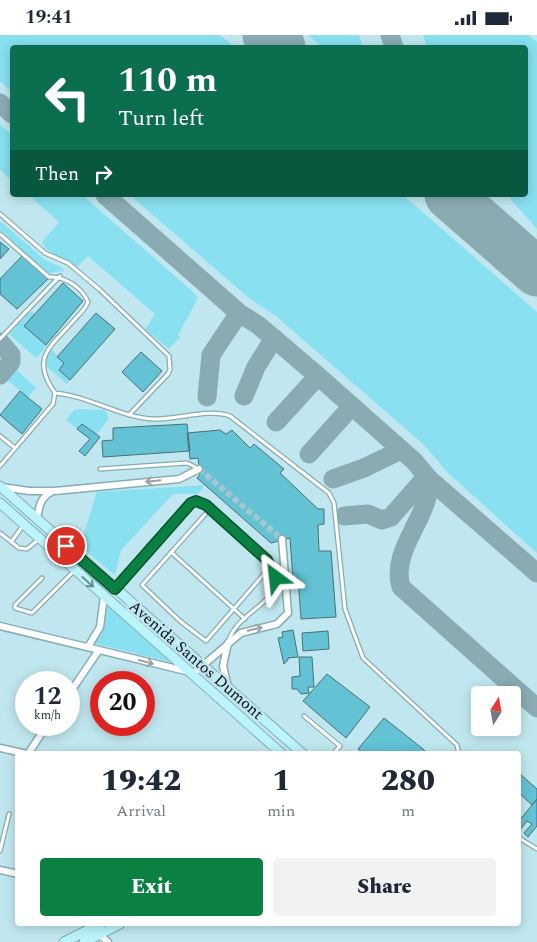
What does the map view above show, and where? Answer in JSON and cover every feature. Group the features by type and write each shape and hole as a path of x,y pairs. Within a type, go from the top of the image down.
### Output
{"main road":[{"name":"Avenida Santos Dumont","path":"0,487 202,667 228,687 300,751"},
{"name":"Avenida Santos Dumont","path":"0,503 194,673 279,751"},
{"path":"28,526 37,519"},
{"path":"242,717 251,707"},
{"path":"64,942 97,929 111,926"},
{"path":"84,942 97,929"}],"street":[{"path":"0,487 29,491 55,491 179,479 198,471"},
{"path":"37,519 39,505 44,496 55,491"},
{"path":"0,626 194,673 228,643 248,630 277,624 288,613 282,539"},
{"path":"88,647 100,627 104,596"},
{"path":"228,643 224,666 228,687"},
{"path":"80,678 99,650"},
{"path":"29,751 39,736"},
{"path":"0,748 15,751"},
{"path":"0,870 15,873"},
{"path":"97,929 108,942"}],"lane":[{"path":"0,214 45,253 68,263 99,289 169,356 170,370 168,374 129,415"},
{"path":"0,234 49,277 60,276 70,282 88,302 48,351 42,363 47,382 55,393 55,399 49,411 0,465"},
{"path":"0,339 60,276"},
{"path":"55,393 73,395 129,415 152,419 219,414 230,416 329,493 334,503 344,609 363,659 457,745 458,751"},
{"path":"0,436 15,448"},
{"path":"100,469 187,463 198,471"},
{"path":"115,589 191,503 201,502 267,560 276,578 275,589 235,628 228,643"},
{"path":"210,509 142,584 180,621 206,641 271,566"},
{"path":"11,542 28,526"},
{"path":"0,533 19,548 27,549 40,538"},
{"path":"171,552 245,619"},
{"path":"42,578 15,605 15,608 32,613 75,570"},
{"path":"304,715 340,746 336,751"},
{"path":"0,851 9,814"},
{"path":"521,839 537,849"}],"shaded area":[{"path":"0,35 220,35 232,45 10,45 10,90 0,81"},
{"path":"308,35 359,35 362,45 320,45"},
{"path":"423,35 528,35 537,42 537,229 509,197 528,197 528,45 426,45"},
{"path":"0,124 10,133 10,179 0,170"},
{"path":"31,197 84,197 192,291 198,298 178,335 180,337 169,349 145,329 155,314 88,256 77,267 46,249 42,242 59,222"},
{"path":"132,197 405,197 537,312 537,553 447,472 423,444 276,316 249,298"},
{"path":"0,221 45,260 63,268 64,271 48,273 0,230"},
{"path":"31,311 35,314 24,326 47,346 36,358 9,334"},
{"path":"52,350 64,363 59,370 70,380 67,384 46,366 47,356"},
{"path":"16,369 36,388 28,397 7,380"},
{"path":"74,410 104,410 109,419 96,435 82,424 77,429 66,420"},
{"path":"205,485 198,494 173,494 121,550 115,575 80,546 97,492"},
{"path":"106,604 174,663 93,643 102,630"}],"building":[{"path":"0,242 9,249 0,259"},
{"path":"22,256 48,279 17,309 0,294 0,279"},
{"path":"63,283 83,301 46,345 24,326"},
{"path":"96,313 115,329 70,380 59,370 64,363 57,357"},
{"path":"141,352 162,371 143,392 122,372"},
{"path":"20,391 42,409 22,434 0,415"},
{"path":"82,424 100,437 85,456 79,451 90,439 77,429"},
{"path":"187,424 190,451 103,457 102,441 113,440 113,428"},
{"path":"220,430 226,434 232,430 250,448 254,444 284,469 280,473 318,509 324,509 324,524 318,525 319,551 331,551 336,617 301,619 298,578 293,579 290,538 271,543 197,478 200,475 198,458 190,459 187,433"},
{"path":"293,630 298,657 288,658 284,664 278,638 283,637 282,632"},
{"path":"328,631 329,649 303,651 302,633"},
{"path":"299,657 312,657 314,687 308,687 309,693 301,694 297,689 292,689 292,677 300,676"},
{"path":"327,674 370,707 346,738 303,701"},
{"path":"384,718 425,751 360,751 358,749"},
{"path":"521,775 537,789 537,799 532,805 521,795"},
{"path":"537,799 537,826 528,837 524,833 532,824 527,821 521,828 521,819"}],"taxiway":[{"path":"390,35 393,45"},
{"path":"0,103 10,112"},
{"path":"107,197 239,313 258,325 318,376 414,461 429,479 537,573"},
{"path":"474,197 518,255"},
{"path":"207,397 211,355 239,313"},
{"path":"244,396 256,367 274,338"},
{"path":"0,342 11,355 11,362 0,375"},
{"path":"276,422 318,376"},
{"path":"309,454 352,406"},
{"path":"333,479 364,468 401,450"},
{"path":"344,516 368,514 382,520 391,517 426,477"},
{"path":"429,479 424,507 401,559 399,573 401,587 537,708"}],"runway":[{"path":"267,35 279,45"},
{"path":"451,197 537,272"}],"tunnel":[{"path":"199,469 282,539"}],"route":[{"path":"66,546 115,589 191,503 196,501 206,505 267,560 276,578"}]}
